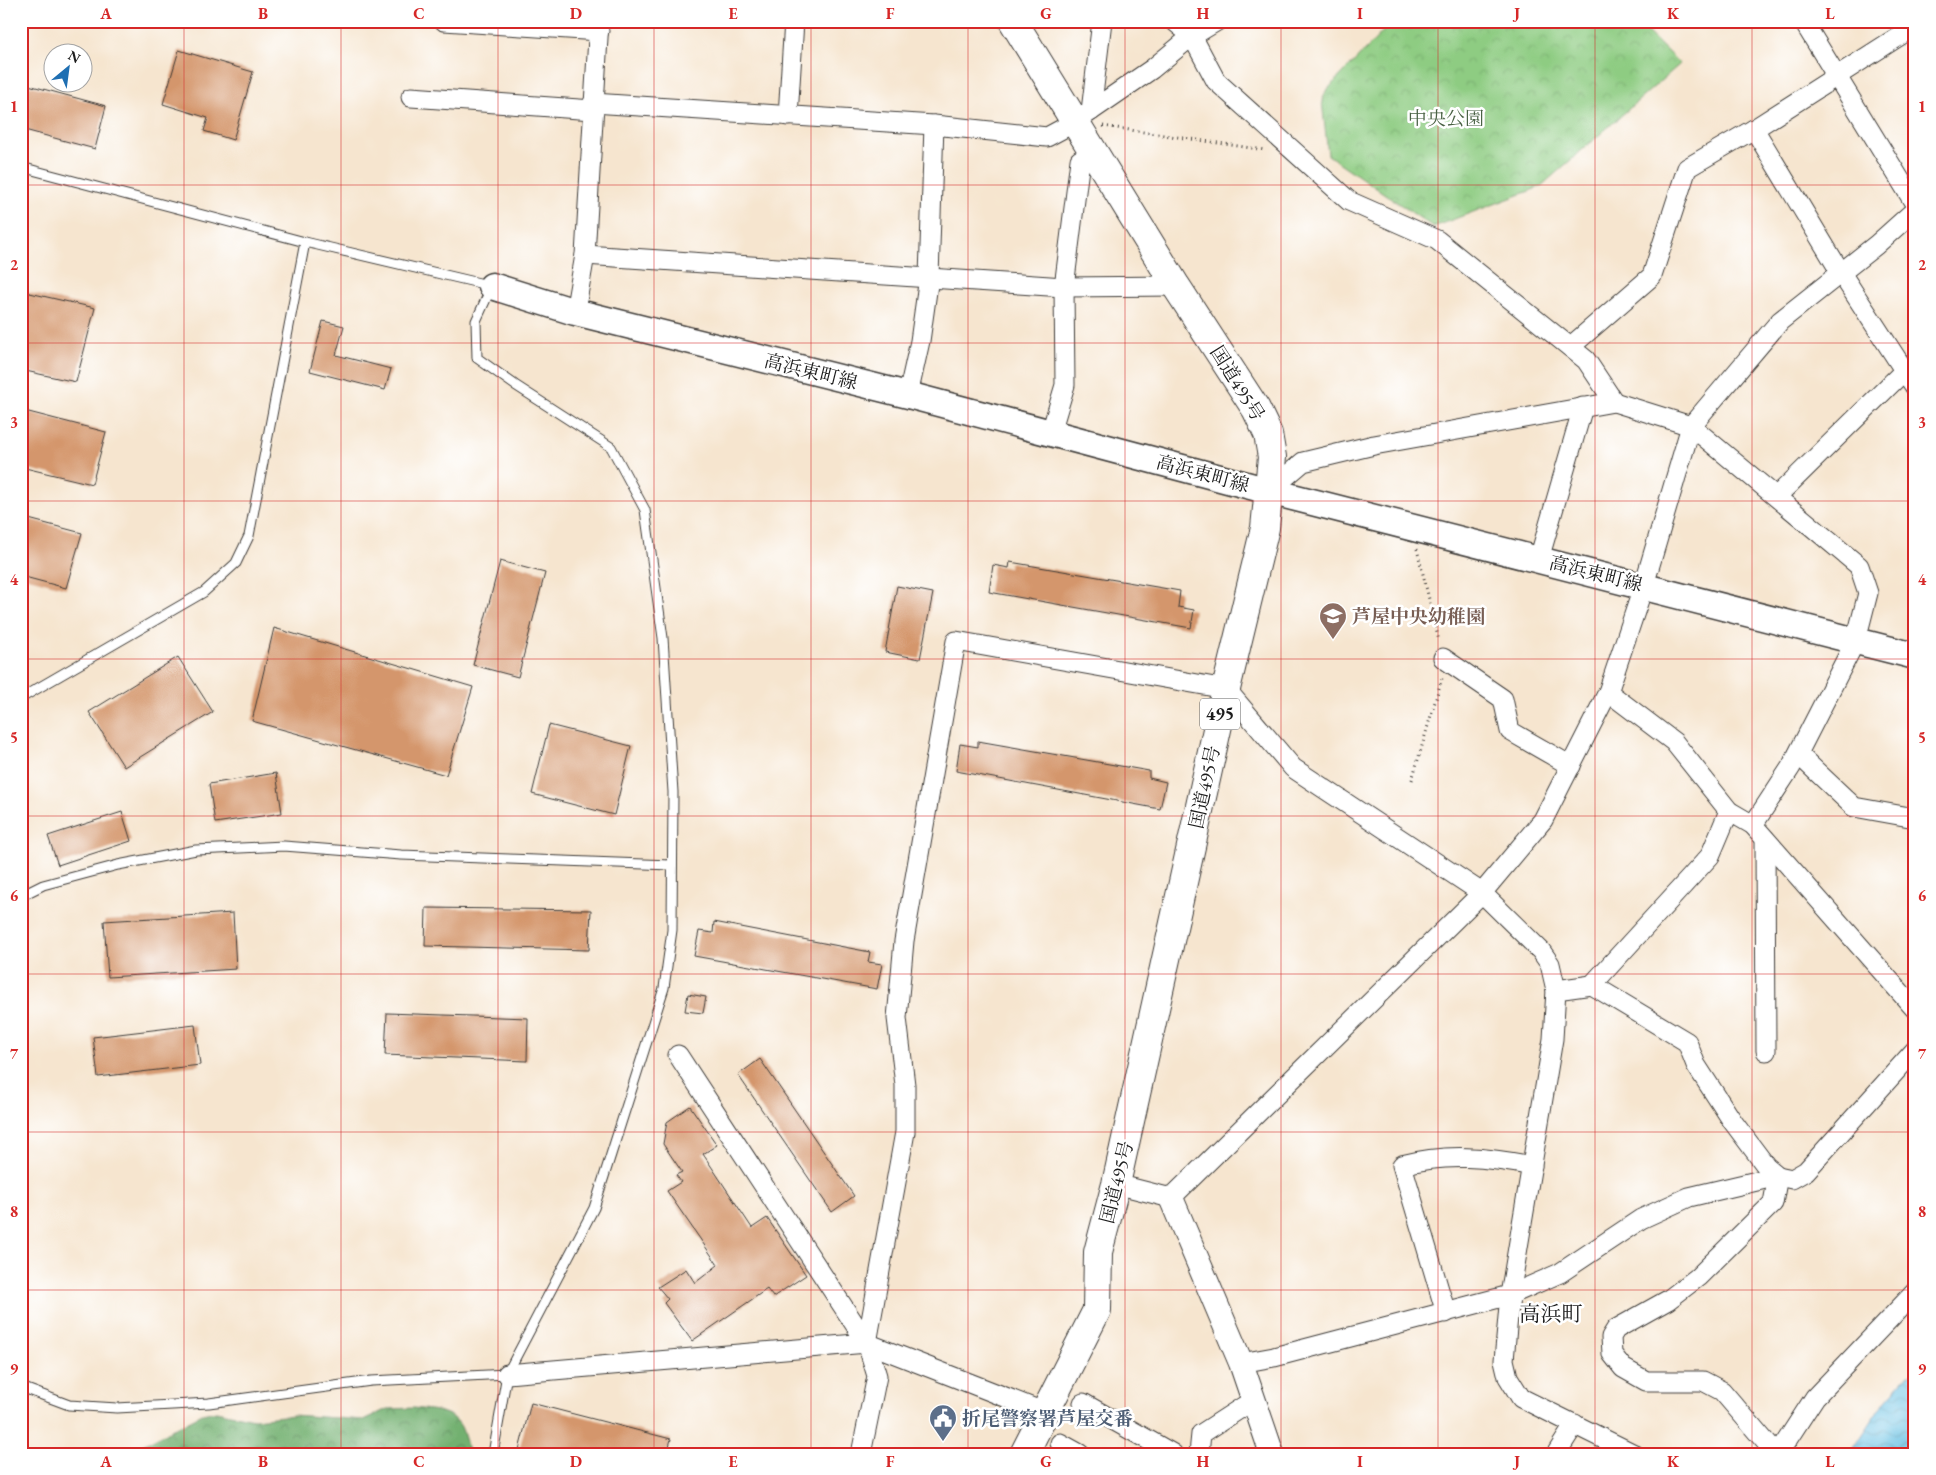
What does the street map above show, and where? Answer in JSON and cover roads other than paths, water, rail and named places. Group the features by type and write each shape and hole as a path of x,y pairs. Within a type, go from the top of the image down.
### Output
{"highway":[{"name":"国道495号","path":"1012,21 1083,117 1095,153 1176,286 1256,409 1268,434 1272,457 1265,528 1226,689 1116,1184 1098,1252 1097,1310 1024,1454"}],"main road":[{"name":"高浜東町線","path":"492,286 575,312 908,395 1269,491 1644,585 1915,656"}],"street":[{"path":"444,21 599,26 585,255 575,312"},
{"path":"788,116 794,21"},
{"path":"1083,117 1102,21"},
{"path":"1174,21 1192,36 1216,81 1349,201 1437,240 1586,360 1614,402"},
{"path":"411,97 934,125 1047,137 1083,117 1152,69 1192,36 1217,21"},
{"path":"1803,21 1915,204"},
{"path":"1570,347 1652,276 1687,168 1754,129 1915,26"},
{"path":"908,395 920,341 929,277 934,125"},
{"path":"1754,129 1841,273 1915,387"},
{"path":"1051,432 1065,385 1064,287 1080,160 1095,153"},
{"path":"1170,1198 1482,893 1543,820 1608,692 1644,585 1691,426 1780,321 1841,273 1915,210"},
{"path":"585,255 1064,287 1176,286"},
{"path":"1777,496 1904,370"},
{"path":"1269,491 1303,462 1374,445 1614,402 1691,426 1859,566 1868,593 1856,640 1798,754 1753,825"},
{"path":"1539,559 1583,407"},
{"path":"867,1343 905,1132 905,1085 897,1018 904,941 956,641 1226,689 1293,768 1482,893 1541,951 1550,964 1556,990 1553,1040 1510,1294 1504,1360 1508,1377 1521,1398 1634,1454"},
{"path":"1443,658 1503,700 1510,731 1571,766"},
{"path":"1608,692 1674,742 1729,811 1753,825 1915,1009"},
{"path":"1798,754 1854,807 1915,818"},
{"path":"1592,986 1710,856 1729,811"},
{"path":"1765,839 1766,1050"},
{"path":"1556,990 1592,986 1687,1042 1696,1065 1733,1122 1766,1166 1778,1176"},
{"path":"1241,1363 1274,1357 1446,1313 1510,1294 1560,1273 1641,1219 1689,1197 1778,1176 1792,1179 1806,1170 1915,1050"},
{"path":"678,1055 867,1343 877,1376 861,1454"},
{"path":"1446,1313 1402,1165 1430,1158 1491,1158 1532,1166"},
{"path":"1778,1176 1773,1203 1698,1277 1668,1300 1616,1329 1612,1337 1612,1354 1623,1368 1646,1381 1703,1381 1722,1391 1777,1454 1815,1397 1915,1292"},
{"path":"1116,1184 1170,1198 1194,1248 1241,1363 1255,1399 1272,1454"},
{"path":"507,1374 867,1343 1046,1413"},
{"path":"1199,1454 1201,1434 1255,1399"},
{"path":"1084,1403 1173,1454"},
{"path":"1556,1454 1575,1424"},
{"path":"1060,1443 1080,1454"}],"lane":[{"path":"21,167 305,242 492,286 476,321 478,358 515,385 611,446 645,510 663,638 673,792 672,930 664,988 594,1208 507,1374 493,1454"},
{"path":"21,698 204,592 236,564 249,536 305,242"},
{"path":"21,896 43,885 109,867 196,850 284,846 401,855 671,865"},
{"path":"21,1387 69,1405 116,1408 209,1403 372,1381 507,1374"}],"water":[{"path":"1915,1367 1915,1454 1850,1454 1886,1399"}],"place":[{"name":"芦屋中央幼稚園","path":"1333,640"},
{"name":"折尾警察署芦屋交番","path":"943,1442"}],"district":[{"name":"高浜町","path":"1551,1314"}],"park label":[{"name":"中央公園","path":"1446,118"}]}
